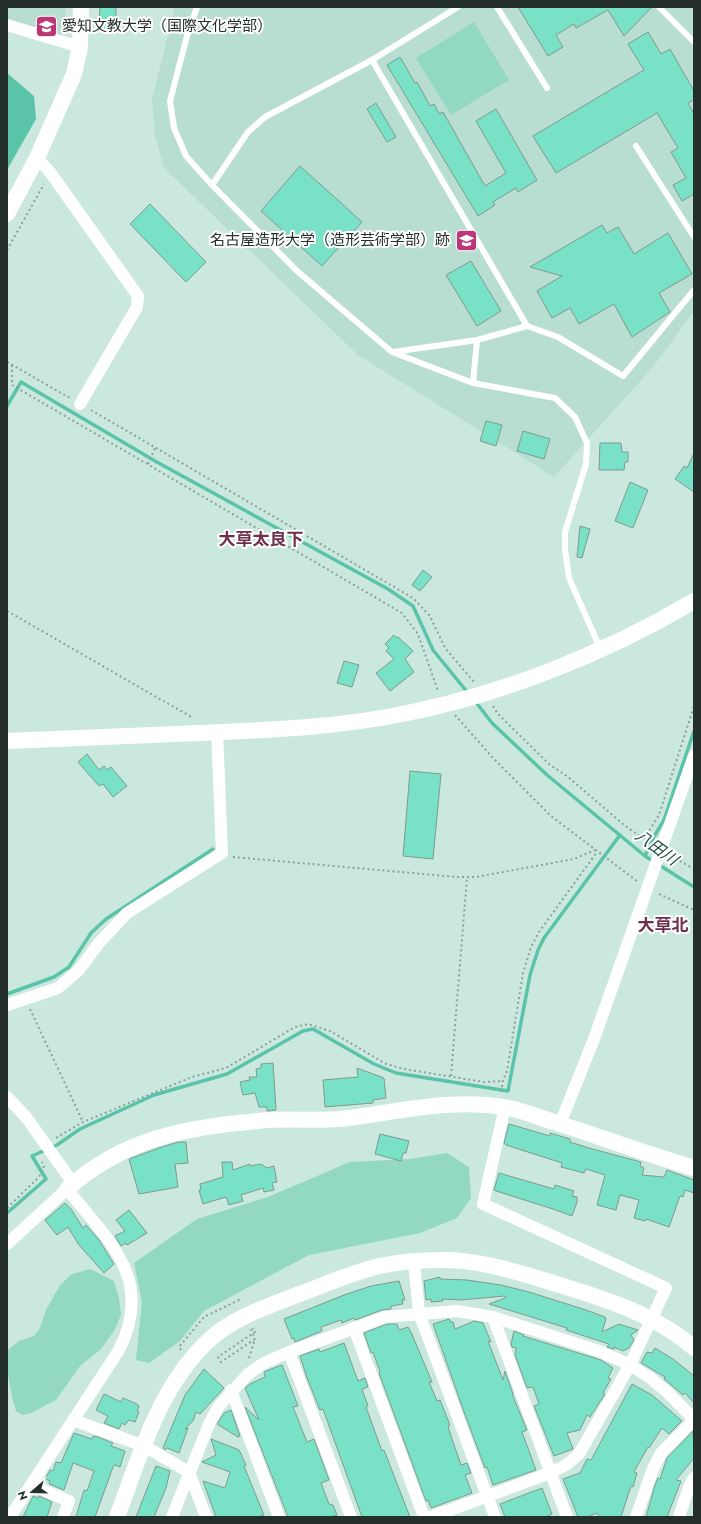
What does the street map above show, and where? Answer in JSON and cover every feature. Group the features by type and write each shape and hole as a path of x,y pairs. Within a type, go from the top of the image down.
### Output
{"street":[{"path":"7,214 38,158 74,74 80,47 81,7"},
{"path":"7,25 80,47"},
{"path":"38,158 50,172 138,296 138,307 80,404"},
{"path":"7,741 281,730 354,722 391,716 445,704 484,693 569,663 661,620 694,601"},
{"path":"7,1005 58,988 79,970 99,943 127,913 222,853 216,732"},
{"path":"560,1124 594,1040 694,756"},
{"path":"7,1097 26,1117 70,1186 116,1250 124,1264 132,1287 132,1306 128,1332 119,1350 10,1517"},
{"path":"431,1517 550,1473 566,1465 579,1454 630,1365 666,1288 483,1204 503,1101"},
{"path":"7,1244 70,1186 102,1161 130,1146 186,1131 259,1120 340,1119 413,1107 503,1101 560,1124 645,1154 694,1168"},
{"path":"117,1517 144,1446 168,1392 196,1354 219,1332 257,1310 358,1272 380,1266 442,1260 491,1266 603,1298 652,1319 694,1348"},
{"path":"414,1262 419,1313 496,1517"},
{"path":"172,1517 189,1472 218,1406 231,1390 253,1370 288,1352 385,1317 457,1311 493,1317 599,1351 630,1365 665,1390 694,1420 661,1453 653,1469 636,1517"},
{"path":"493,1317 567,1517"},
{"path":"354,1328 424,1517"},
{"path":"288,1352 351,1517"},
{"path":"231,1390 279,1517"},
{"path":"73,1420 144,1446 189,1472 206,1517"},
{"path":"679,1517 689,1487 694,1478"},
{"path":"32,1485 69,1501 63,1517"}],"lane":[{"path":"197,7 187,36 170,101 174,128 186,156 212,185 297,271 392,352 473,383 555,398 575,417 587,443 586,457 565,532 564,549 569,578 600,648"},
{"path":"212,185 248,132 265,117 372,60 458,7"},
{"path":"497,7 547,88"},
{"path":"659,7 694,42"},
{"path":"372,60 527,326"},
{"path":"636,146 694,237"},
{"path":"392,352 477,340 527,326 558,337 623,376 694,290"},
{"path":"473,383 477,340"}],"path":[{"path":"7,250 50,172"},
{"path":"7,362 413,598 430,616 445,648 484,693 498,714 549,764 568,777 624,826 660,850 694,869"},
{"path":"12,364 12,385 148,463 402,613 418,634 428,661 434,686 445,704 493,758 551,816 596,851 647,888 694,910"},
{"path":"148,463 155,448"},
{"path":"7,611 196,720"},
{"path":"644,839 659,815 694,706"},
{"path":"222,853 228,856 476,877 574,859 596,851"},
{"path":"503,1101 502,1082 507,1071 523,973 530,947 596,851"},
{"path":"451,1076 467,877"},
{"path":"28,1006 83,1122"},
{"path":"45,1145 83,1122 192,1077 226,1068 295,1027 308,1024 330,1032 386,1064 404,1069 484,1082 502,1082"},
{"path":"7,1208 39,1177 44,1168 42,1161"},
{"path":"181,1351 179,1347 204,1317 239,1300"},
{"path":"250,1327 255,1338 248,1362 253,1370"},
{"path":"255,1332 218,1357 221,1362 255,1338"}],"shaded area":[{"name":"愛知文教大学（国際文化学部）","path":"7,7 65,7 66,32 61,36 7,20"},
{"name":"名古屋造形大学（造形芸術学部）跡","path":"175,7 694,7 694,311 653,367 554,477 358,355 164,168 155,135 152,99"},
{"path":"474,22 509,80 451,115 416,58"},
{"path":"7,73 34,96 36,119 7,170"},
{"path":"447,1153 469,1167 471,1198 457,1218 420,1233 309,1255 204,1311 180,1341 149,1363 136,1360 142,1302 134,1263 197,1219 268,1197 350,1162 411,1159"},
{"path":"90,1269 114,1281 119,1298 121,1315 114,1331 100,1350 80,1366 56,1400 31,1413 23,1415 16,1411 12,1396 8,1373 8,1350 19,1341 34,1336 40,1328 46,1310 60,1285 72,1274"}],"building":[{"path":"100,7 116,7 116,31 102,30 102,25 99,25"},
{"path":"518,7 652,7 624,36 608,10 576,28 574,24 556,35 563,47 548,56"},
{"path":"648,32 661,54 670,49 694,91 694,100 688,103 694,114 694,194 682,201 673,185 686,178 671,152 678,148 657,113 556,173 533,136 644,70 628,44"},
{"path":"400,57 415,83 417,82 430,106 434,104 439,114 443,112 485,186 506,173 476,121 496,109 537,180 518,192 516,188 493,202 495,205 478,216 387,65"},
{"path":"376,103 396,137 387,142 367,109"},
{"path":"300,166 362,222 322,266 261,211"},
{"path":"150,204 206,262 186,282 130,224"},
{"path":"602,225 607,233 618,227 634,254 668,233 692,274 659,293 670,312 632,337 614,304 579,324 570,308 552,318 537,291 562,276 530,267"},
{"path":"471,261 501,311 477,326 446,275"},
{"path":"486,421 502,425 496,446 480,441"},
{"path":"523,431 550,439 544,459 517,451"},
{"path":"600,443 621,443 622,452 628,452 628,462 625,462 624,470 599,470"},
{"path":"694,453 694,492 675,479 684,466 687,468"},
{"path":"630,482 648,490 633,528 615,521"},
{"path":"580,526 590,529 582,558 577,557"},
{"path":"423,570 432,577 420,591 412,585"},
{"path":"394,635 413,651 405,659 414,672 390,691 376,673 394,659 386,651 389,648 385,644"},
{"path":"344,661 359,665 352,687 337,683"},
{"path":"87,754 99,770 104,766 107,770 111,767 127,786 113,797 103,784 99,786 78,762"},
{"path":"410,771 441,774 433,859 403,856"},
{"path":"273,1063 276,1110 267,1111 267,1107 259,1107 255,1093 243,1095 240,1082 250,1080 249,1077 257,1077 256,1069 261,1068 261,1064"},
{"path":"357,1068 384,1078 386,1098 373,1100 373,1103 325,1107 323,1080 358,1077"},
{"path":"509,1124 550,1136 550,1133 570,1139 570,1142 641,1162 640,1166 644,1168 642,1175 664,1177 667,1170 694,1180 694,1193 685,1190 683,1197 680,1196 669,1227 646,1219 645,1221 634,1218 639,1200 620,1195 616,1210 597,1205 605,1175 586,1169 584,1173 561,1167 562,1163 506,1145 504,1143"},
{"path":"380,1134 409,1141 406,1153 403,1153 401,1161 375,1154"},
{"path":"178,1142 186,1142 188,1163 175,1164 178,1187 139,1194 129,1159"},
{"path":"222,1162 232,1162 233,1170 250,1164 250,1166 261,1164 267,1168 274,1166 277,1182 272,1183 274,1190 264,1192 263,1188 241,1195 243,1201 229,1205 226,1197 203,1204 199,1190 201,1190 200,1184 223,1177"},
{"path":"499,1173 554,1189 555,1185 574,1191 572,1196 577,1197 577,1202 572,1216 494,1190"},
{"path":"65,1203 71,1209 83,1228 86,1225 99,1240 114,1264 104,1273 79,1245 68,1227 57,1235 45,1220"},
{"path":"129,1210 147,1233 127,1245 126,1243 121,1246 115,1236 125,1231 116,1220"},
{"path":"440,1277 440,1279 467,1280 501,1285 586,1310 605,1317 606,1319 602,1332 619,1324 638,1330 631,1335 634,1340 629,1348 623,1351 614,1347 614,1349 607,1347 609,1344 566,1330 567,1328 489,1304 505,1298 505,1296 461,1300 442,1299 443,1301 431,1302 431,1299 426,1300 424,1281"},
{"path":"399,1281 405,1300 402,1300 403,1304 391,1306 391,1309 382,1310 355,1320 354,1318 342,1323 341,1320 321,1327 322,1331 295,1342 294,1338 292,1339 284,1319 371,1286"},
{"path":"449,1319 453,1322 455,1329 474,1321 483,1323 491,1342 488,1341 503,1380 505,1371 512,1394 527,1430 522,1432 536,1470 493,1485 464,1412 433,1324"},
{"path":"387,1324 397,1324 399,1330 408,1327 411,1332 432,1382 429,1382 437,1401 440,1400 450,1425 448,1426 461,1465 467,1463 471,1473 465,1475 472,1493 431,1508 428,1500 426,1501 379,1373 380,1372 373,1352 371,1353 364,1333"},
{"path":"514,1331 524,1335 523,1336 601,1360 613,1368 608,1378 611,1379 603,1393 605,1394 590,1417 587,1415 580,1430 567,1433 573,1449 554,1456 534,1406 539,1404 533,1387 527,1388 515,1355 516,1348 512,1347 511,1344"},
{"path":"344,1343 358,1381 365,1378 368,1387 362,1389 368,1406 366,1407 382,1451 384,1450 410,1517 362,1517 323,1409 320,1410 307,1378 300,1356 319,1349 320,1352"},
{"path":"655,1348 673,1359 694,1376 694,1403 685,1393 683,1395 664,1379 665,1377 641,1363 647,1352 652,1353"},
{"path":"282,1365 298,1406 293,1407 307,1442 314,1439 329,1480 321,1483 329,1504 333,1505 337,1515 330,1517 288,1517 245,1407 259,1420 245,1388 265,1377 264,1372"},
{"path":"204,1369 224,1388 200,1414 196,1412 193,1421 185,1429 188,1428 179,1453 167,1448 165,1450 163,1448 185,1395"},
{"path":"632,1384 652,1395 682,1421 669,1434 662,1428 649,1448 648,1447 634,1472 637,1473 633,1487 631,1486 621,1517 599,1517 597,1513 587,1517 578,1517 563,1479 580,1473 587,1459 591,1460"},
{"path":"104,1394 121,1402 123,1398 137,1404 139,1406 137,1411 139,1412 135,1422 129,1420 125,1425 122,1423 119,1429 104,1423 108,1416 96,1410"},
{"path":"231,1410 240,1436 238,1437 217,1424 224,1413"},
{"path":"693,1431 694,1458 676,1480 681,1481 667,1517 646,1517 655,1485 658,1478 660,1479 667,1458"},
{"path":"74,1433 92,1439 93,1436 98,1437 113,1443 111,1446 125,1451 120,1467 115,1465 113,1467 95,1517 76,1517 84,1490 87,1491 94,1471 73,1463 64,1490 49,1484 50,1481 45,1479 50,1470 53,1471 56,1462 61,1463"},
{"path":"211,1439 239,1450 264,1515 258,1517 216,1517 203,1481 225,1488 230,1472 202,1462 216,1455"},
{"path":"156,1466 170,1471 166,1488 154,1517 136,1517"},
{"path":"542,1488 552,1514 545,1517 505,1517 500,1504"},
{"path":"33,1496 38,1498 39,1496 52,1502 47,1517 23,1517"}],"waterway":[{"path":"7,406 21,382 155,461 388,589 413,606 433,650 468,693"},
{"name":"八田川","path":"475,701 492,723 547,775 645,856 694,887"},
{"name":"八田川","path":"645,856 652,840 664,820 694,731"},
{"path":"7,1213 46,1179 32,1156 57,1145 80,1129 154,1095 227,1074 303,1031 313,1029 374,1064 396,1073 508,1091 530,975 538,950 544,938 620,835"},
{"path":"7,994 54,977 69,967 91,933 106,919 213,849"}],"place":[{"name":"愛知文教大学（国際文化学部）","path":"46,26"},
{"name":"名古屋造形大学（造形芸術学部）跡","path":"466,240"}],"district":[{"name":"大草太良下","path":"261,539"},
{"name":"大草北","path":"663,925"}]}
